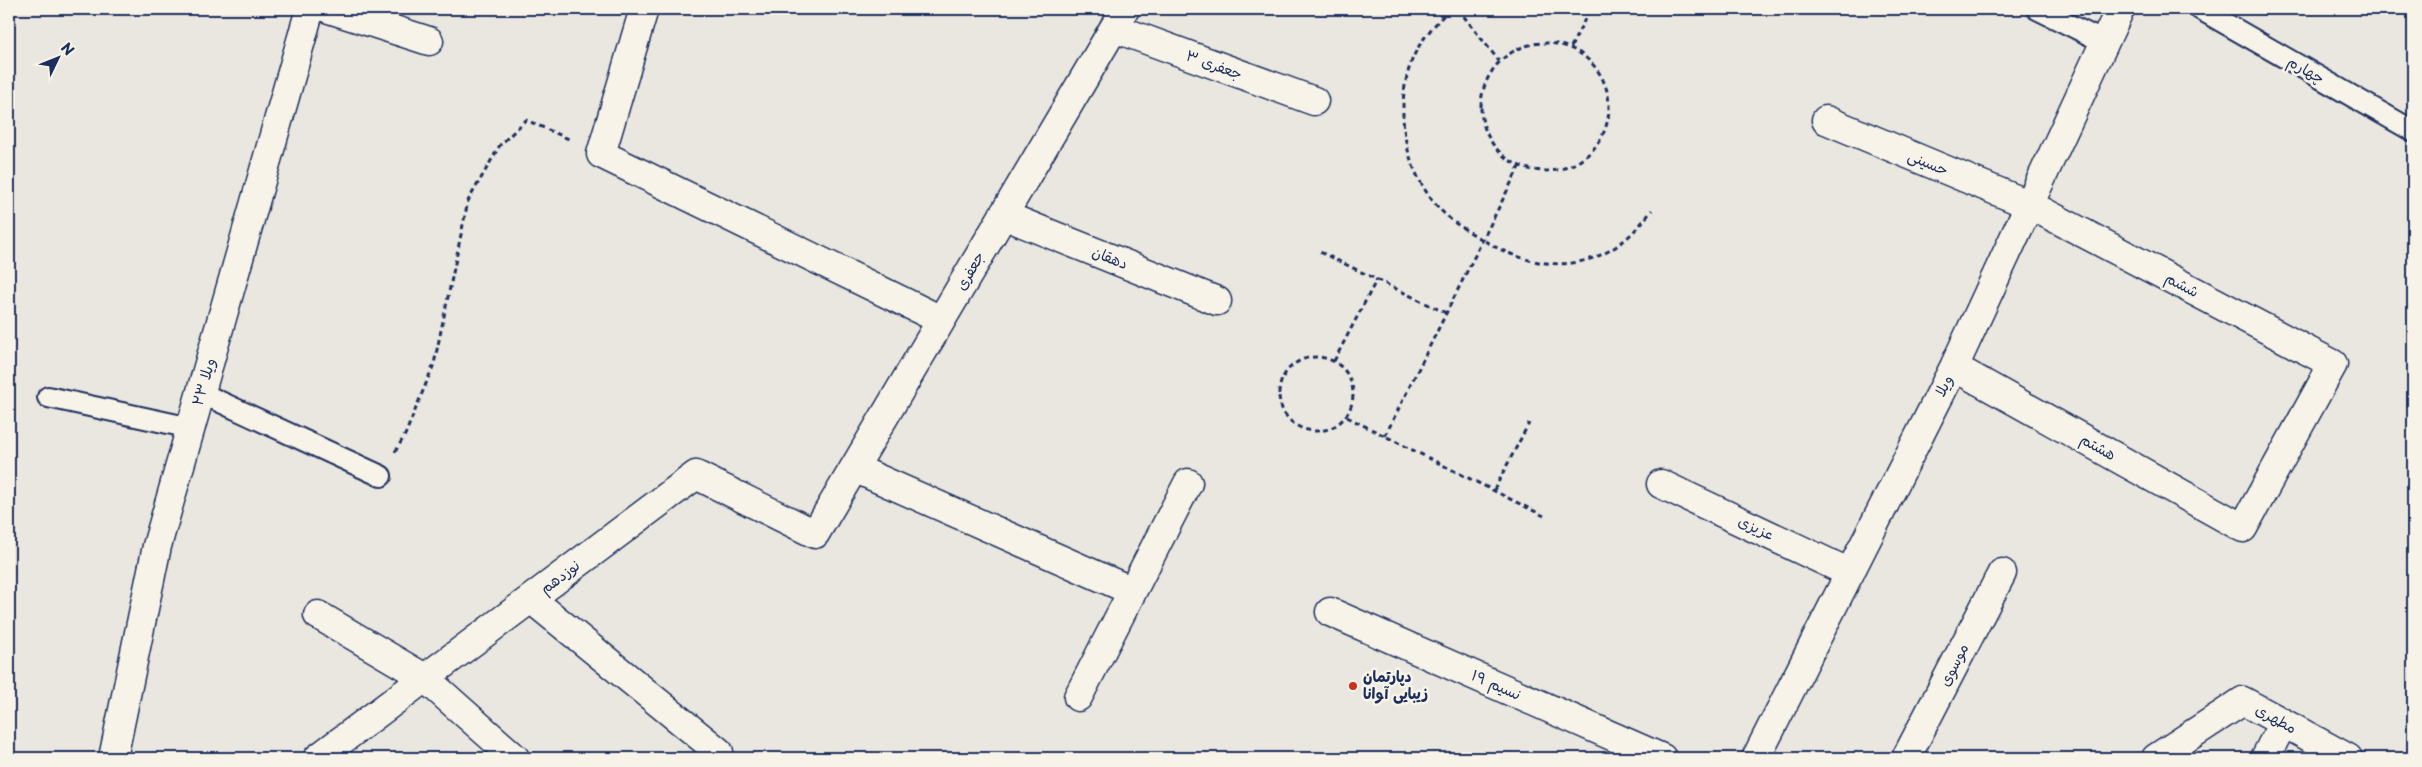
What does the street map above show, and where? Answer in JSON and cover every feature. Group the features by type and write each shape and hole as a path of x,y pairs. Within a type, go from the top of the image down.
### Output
{"street":[{"name":"ویلا ۲۳","path":"113,758 157,546 310,9"},
{"path":"329,9 429,41"},
{"path":"644,9 601,154 941,320"},
{"name":"ویلا","path":"1756,758 1954,367 2120,9"},
{"name":"جعفری ۳","path":"1120,19 1314,101"},
{"name":"جعفری","path":"815,534 1120,19"},
{"name":"حسینی","path":"1826,120 2030,205"},
{"name":"ششم","path":"2030,205 2333,364 2242,528"},
{"name":"دهقان","path":"1003,215 1217,301"},
{"name":"هشتم","path":"1954,367 2242,528"},
{"path":"854,468 1132,591"},
{"name":"نوزدهم","path":"318,758 696,475 815,534"},
{"path":"1078,698 1188,483"},
{"name":"عزیزی","path":"1661,484 1850,573"},
{"name":"موسوی","path":"1906,758 2002,573"},
{"path":"531,599 719,752"},
{"name":"نسیم ۱۹","path":"1330,612 1662,758"},
{"path":"318,615 425,678 516,758"},
{"name":"مطهری","path":"2156,758 2243,701 2348,758"},
{"path":"2265,758 2283,723"}],"lane":[{"path":"2036,9 2104,42"},
{"name":"چهارم","path":"2200,9 2413,131"},
{"path":"201,393 381,476"},
{"path":"48,397 191,428"}],"path":[{"path":"1450,9 1430,29 1412,60 1403,94 1403,130 1412,164 1429,195 1453,221 1512,256 1542,264 1575,263 1605,253 1626,239 1652,210"},
{"path":"1458,9 1499,61"},
{"path":"1571,47 1590,9"},
{"path":"1546,42 1571,47 1598,68 1610,100 1605,133 1584,160 1553,172 1520,167 1495,148 1482,119 1483,88 1499,61 1520,47 1546,42"},
{"path":"381,476 405,435 434,364 468,201 500,145 526,120 601,154"},
{"path":"1385,436 1520,167"},
{"path":"1320,252 1446,313"},
{"path":"1334,361 1377,279"},
{"path":"1312,357 1334,361 1349,376 1354,396 1347,417 1330,430 1309,431 1290,421 1280,403 1280,382 1293,364 1312,357"},
{"path":"1347,417 1544,516"},
{"path":"1494,490 1529,423"}],"place":[{"name":"دپارتمان زیبایی آوانا","path":"1353,686"}]}
